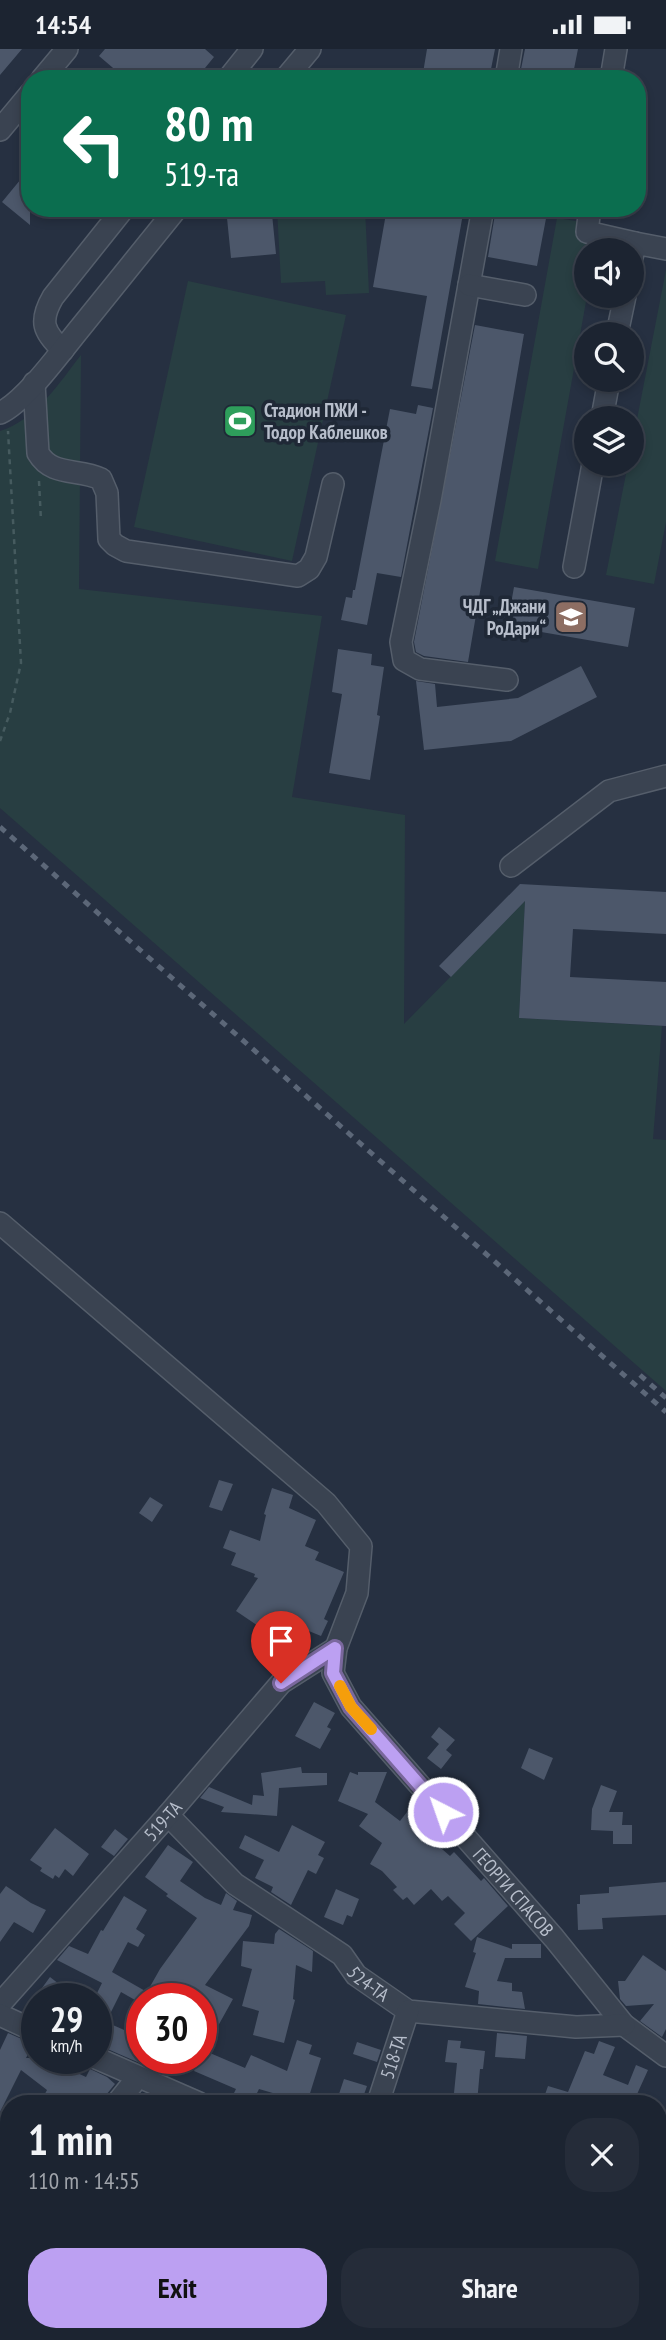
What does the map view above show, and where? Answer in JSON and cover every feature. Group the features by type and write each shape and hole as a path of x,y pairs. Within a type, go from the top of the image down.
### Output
{"street":[{"path":"49,70 66,49"},
{"path":"235,70 252,49"},
{"path":"292,70 310,49"},
{"path":"508,70 511,49"},
{"path":"612,70 616,49"},
{"path":"0,130 21,105"},
{"path":"63,350 51,340 44,325 46,309 117,217"},
{"path":"4,412 63,350 170,217"},
{"path":"480,217 430,500 401,642 404,660 420,669 507,680"},
{"path":"589,217 587,232 602,238"},
{"path":"644,250 666,249"},
{"path":"469,285 525,295"},
{"path":"34,383 38,453 43,462 55,470 89,473 101,479 107,493 109,539 126,551 298,576 309,569 316,557 333,484"},
{"path":"574,567 591,476"},
{"path":"511,866 609,791 666,776"},
{"path":"0,1223 326,1503 361,1545 357,1593 335,1648"},
{"name":"519-ТА","path":"0,2004 281,1683 335,1648"},
{"name":"ГЕОРГИ СПАСОВ","path":"335,1648 333,1673 351,1707 554,1938 624,2025 666,2056"},
{"name":"524-ТА","path":"168,1815 235,1884 341,1955 356,1975 408,2011 576,2027 624,2025"},
{"name":"518-ТА","path":"381,2095 408,2011"},
{"path":"0,2015 21,2025"},
{"path":"112,2065 180,2095"},
{"path":"123,2095 138,2077"}],"path":[{"path":"0,741 10,713 21,663 4,412"},
{"path":"38,453 41,521"}],"green space":[{"path":"277,217 365,217 369,293 326,295 325,281 281,283"},
{"path":"557,218 600,225 597,238 574,238 574,308 585,308 582,322 574,322 574,368 538,569 495,561"},
{"path":"666,270 666,522 654,584 606,575 626,476 644,476 644,406 640,406"},
{"name":"Стадион ПЖИ - Тодор Каблешков","path":"188,281 346,315 292,561 134,527"},
{"path":"81,355 79,589 322,616 292,797 405,815 404,1024 525,901 519,1018 662,1026 653,1139 666,1140 666,1391 0,808 0,431 13,426 36,410"}],"building":[{"path":"0,49 22,49 0,75"},
{"path":"105,49 205,49 214,57 203,70 115,70 99,56"},
{"path":"427,49 495,49 491,70 424,70"},
{"path":"525,49 578,49 574,70 521,70"},
{"path":"21,179 21,217 30,217 30,225 2,202"},
{"path":"272,217 276,254 231,258 227,218"},
{"path":"385,217 462,217 432,389 411,386 427,296 373,287"},
{"path":"495,217 546,217 537,266 488,257"},
{"path":"475,325 524,334 468,662 424,656 416,652 414,642"},
{"path":"418,405 433,408 401,577 377,573 367,625 341,620 346,597 352,598 355,590 390,409 416,414"},
{"path":"514,587 635,608 628,647 507,626"},
{"path":"338,649 372,654 371,665 384,667 370,780 329,773 342,694 332,692"},
{"path":"581,666 597,697 511,741 424,750 416,681 435,684 437,707 518,698"},
{"path":"520,884 666,892 666,934 573,929 570,977 666,982 666,1026 519,1018 525,901 451,977 439,966"},
{"path":"219,1480 233,1484 222,1511 209,1507"},
{"path":"272,1488 293,1495 289,1508 316,1520 305,1546 319,1552 315,1560 344,1572 324,1619 328,1621 321,1636 277,1618 267,1632 236,1611 258,1578 254,1577 255,1574 231,1565 236,1553 223,1548 230,1530 260,1541"},
{"path":"150,1497 163,1505 152,1522 139,1513"},
{"path":"314,1702 335,1713 327,1727 331,1729 320,1749 295,1736"},
{"path":"439,1727 455,1740 446,1750 452,1755 441,1769 427,1758 439,1744 431,1737"},
{"path":"529,1748 553,1758 544,1780 521,1768"},
{"path":"301,1767 302,1773 327,1773 327,1785 279,1788 277,1816 221,1812 224,1807 200,1798 209,1787 252,1805 253,1795 264,1796 261,1773"},
{"path":"350,1772 358,1775 358,1772 387,1772 375,1802 400,1821 407,1812 423,1824 419,1829 450,1856 454,1852 481,1881 484,1878 508,1906 471,1941 454,1924 465,1913 448,1896 442,1901 431,1889 414,1905 407,1897 403,1900 393,1890 397,1887 382,1871 370,1864 382,1843 359,1826 368,1814 338,1801"},
{"path":"601,1785 617,1791 609,1812 623,1812 622,1825 632,1825 632,1844 613,1844 613,1831 591,1830 592,1809"},
{"path":"292,1825 325,1842 318,1855 324,1858 316,1874 308,1870 291,1905 271,1892 273,1887 255,1878 264,1860 239,1848 245,1835 279,1852"},
{"path":"55,1828 89,1854 73,1876 65,1869 59,1878 55,1875 53,1879 40,1871 42,1868 30,1860"},
{"path":"115,1829 128,1839 114,1856 101,1847"},
{"path":"168,1845 193,1862 180,1881 221,1905 226,1893 237,1901 233,1910 252,1915 249,1926 206,1983 152,1983 197,1918 145,1877"},
{"path":"666,1882 666,1915 602,1918 603,1929 578,1930 577,1904 580,1904 580,1895 609,1893 609,1887"},
{"path":"6,1886 46,1910 33,1933 14,1922 0,1942 0,1894"},
{"path":"336,1889 359,1899 352,1917 347,1915 343,1925 324,1917"},
{"path":"124,1896 147,1910 136,1929 145,1935 138,1947 128,1942 112,1972 131,1983 126,1983 126,1995 121,1992 112,2010 112,1983 102,1983 57,1960 69,1946 88,1954"},
{"path":"279,1929 313,1951 312,1972 296,1965 295,2000 284,2043 253,2035 259,2011 242,2006 252,1969 241,1966 243,1941 274,1944 275,1934"},
{"path":"477,1937 512,1949 512,1944 541,1944 541,1958 505,1958 497,1981 512,1983 512,1991 522,1992 525,2009 478,2004 479,1991 465,1987 476,1953 473,1952"},
{"path":"643,1955 666,1971 666,2029 662,2037 640,2021 654,2004 626,2006 620,1999 618,1981 625,1981"},
{"path":"50,1977 58,1983 46,1983"},
{"path":"217,1991 233,1999 217,2026"},
{"path":"112,2025 126,2031 126,2057 112,2051"},
{"path":"8,2033 21,2039 21,2070 8,2095 0,2095 0,2050"},
{"path":"497,2033 527,2036 525,2059 495,2057"},
{"path":"297,2040 312,2045 309,2054 321,2058 309,2095 280,2095 259,2089 256,2095 233,2095 236,2089 201,2074 217,2074 217,2056 245,2068 251,2055 287,2071"},
{"path":"448,2040 461,2041 460,2048 485,2051 478,2095 454,2095 457,2063 445,2062"},
{"path":"599,2041 615,2047 603,2075 628,2085 636,2065 648,2070 637,2095 545,2095 548,2086 568,2092 585,2051 594,2054"},
{"path":"357,2042 381,2050 377,2062 353,2054"},
{"path":"26,2074 80,2074 86,2077 88,2074 101,2074 115,2084 106,2095 44,2095 47,2090"},
{"path":"344,2079 367,2086 364,2095 339,2095"}],"railway":[{"path":"0,827 666,1412"},
{"path":"640,1375 666,1398"}],"slow traffic":[{"path":"340,1686 351,1707 371,1729"}],"place":[{"name":"Стадион ПЖИ - Тодор Каблешков","path":"240,421"},
{"name":"ЧДГ „Джани РоДари“","path":"571,617"}],"route":[{"path":"281,1683 335,1648 333,1673 351,1707 443,1812"}]}
